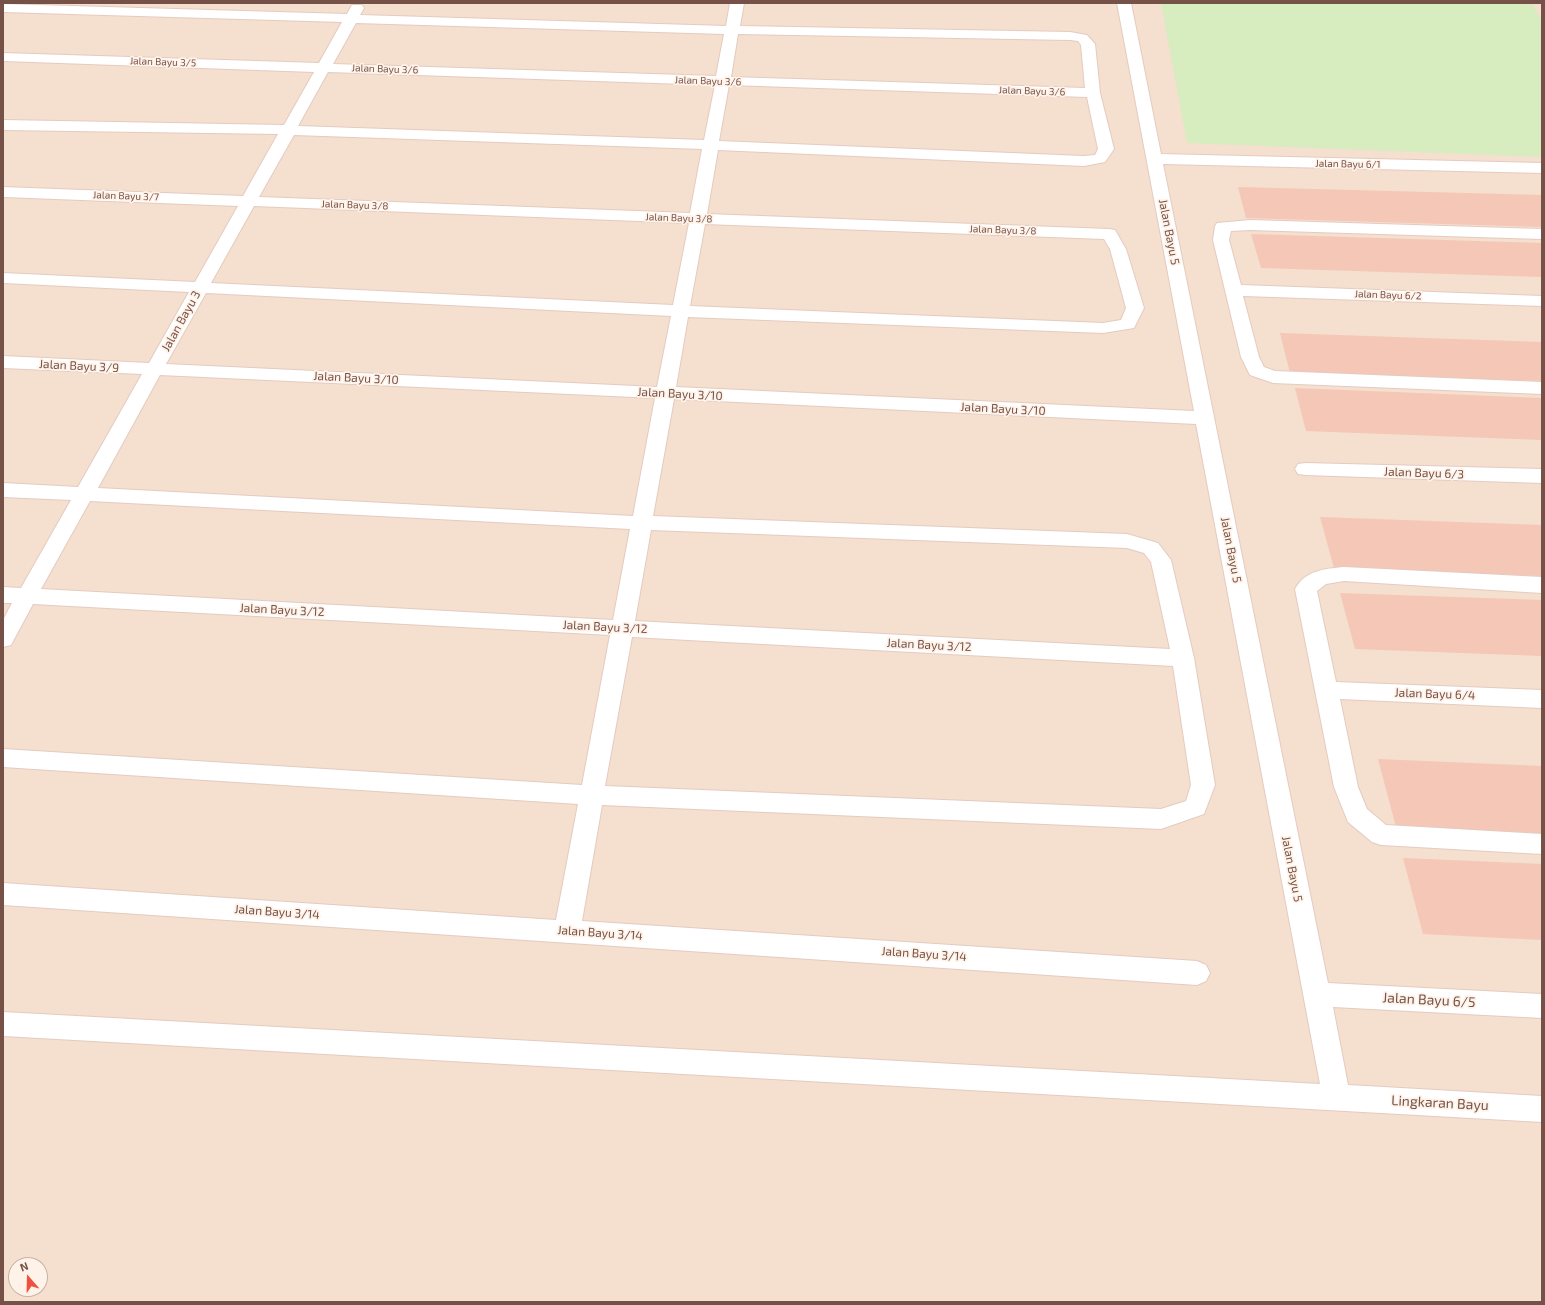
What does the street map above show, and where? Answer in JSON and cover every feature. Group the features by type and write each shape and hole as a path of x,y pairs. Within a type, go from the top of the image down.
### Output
{"street":[{"path":"567,931 737,3"},
{"name":"Jalan Bayu 5","path":"1124,3 1337,1098"},
{"path":"3,8 356,10 732,30 1082,38 1088,44 1093,93 1106,149 1100,158 1084,161 711,144 288,130 3,126"},
{"name":"Jalan Bayu 3","path":"3,639 356,10"},
{"name":"Jalan Bayu 3/5","path":"3,57 324,67"},
{"name":"Jalan Bayu 3/6","path":"324,67 1093,93"},
{"name":"Jalan Bayu 6/1","path":"1155,159 1542,168"},
{"name":"Jalan Bayu 3/7","path":"3,192 248,201"},
{"name":"Jalan Bayu 3/8","path":"248,201 1109,234 1118,249 1135,308 1128,324 1103,328 680,311"},
{"path":"1542,234 1250,225 1223,226 1221,240 1250,358 1256,371 1273,377 1542,388"},
{"path":"3,278 680,311"},
{"name":"Jalan Bayu 6/2","path":"1234,290 1542,301"},
{"name":"Jalan Bayu 3/9","path":"3,362 154,369"},
{"name":"Jalan Bayu 3/10","path":"154,369 1205,418"},
{"name":"Jalan Bayu 6/3","path":"1305,469 1542,476"},
{"path":"3,490 642,523 1127,541 1151,548 1160,560 1183,658 1203,785 1196,807 1161,819 592,795 3,758"},
{"path":"1542,585 1344,574 1320,576 1306,590 1346,787 1357,815 1381,835 1542,844"},
{"name":"Jalan Bayu 3/12","path":"3,595 1183,658"},
{"name":"Jalan Bayu 6/4","path":"1327,690 1542,699"},
{"name":"Jalan Bayu 3/14","path":"3,894 1197,973"},
{"name":"Jalan Bayu 6/5","path":"1317,994 1542,1006"},
{"name":"Lingkaran Bayu","path":"3,1024 1542,1109"}],"shaded area":[{"path":"3,3 1542,3 1542,1302 3,1302"}],"green space":[{"path":"1161,3 1532,3 1542,21 1542,157 1187,143"}],"building":[{"path":"1238,187 1542,195 1542,227 1246,218"},
{"path":"1251,234 1542,243 1542,277 1261,268"},
{"path":"1280,333 1542,342 1542,381 1290,373"},
{"path":"1295,388 1542,398 1542,440 1306,431"},
{"path":"1320,517 1542,525 1542,576 1334,568"},
{"path":"1340,593 1542,600 1542,656 1355,649"},
{"path":"1378,759 1542,766 1542,834 1396,827"},
{"path":"1403,858 1542,864 1542,940 1423,934"}]}
